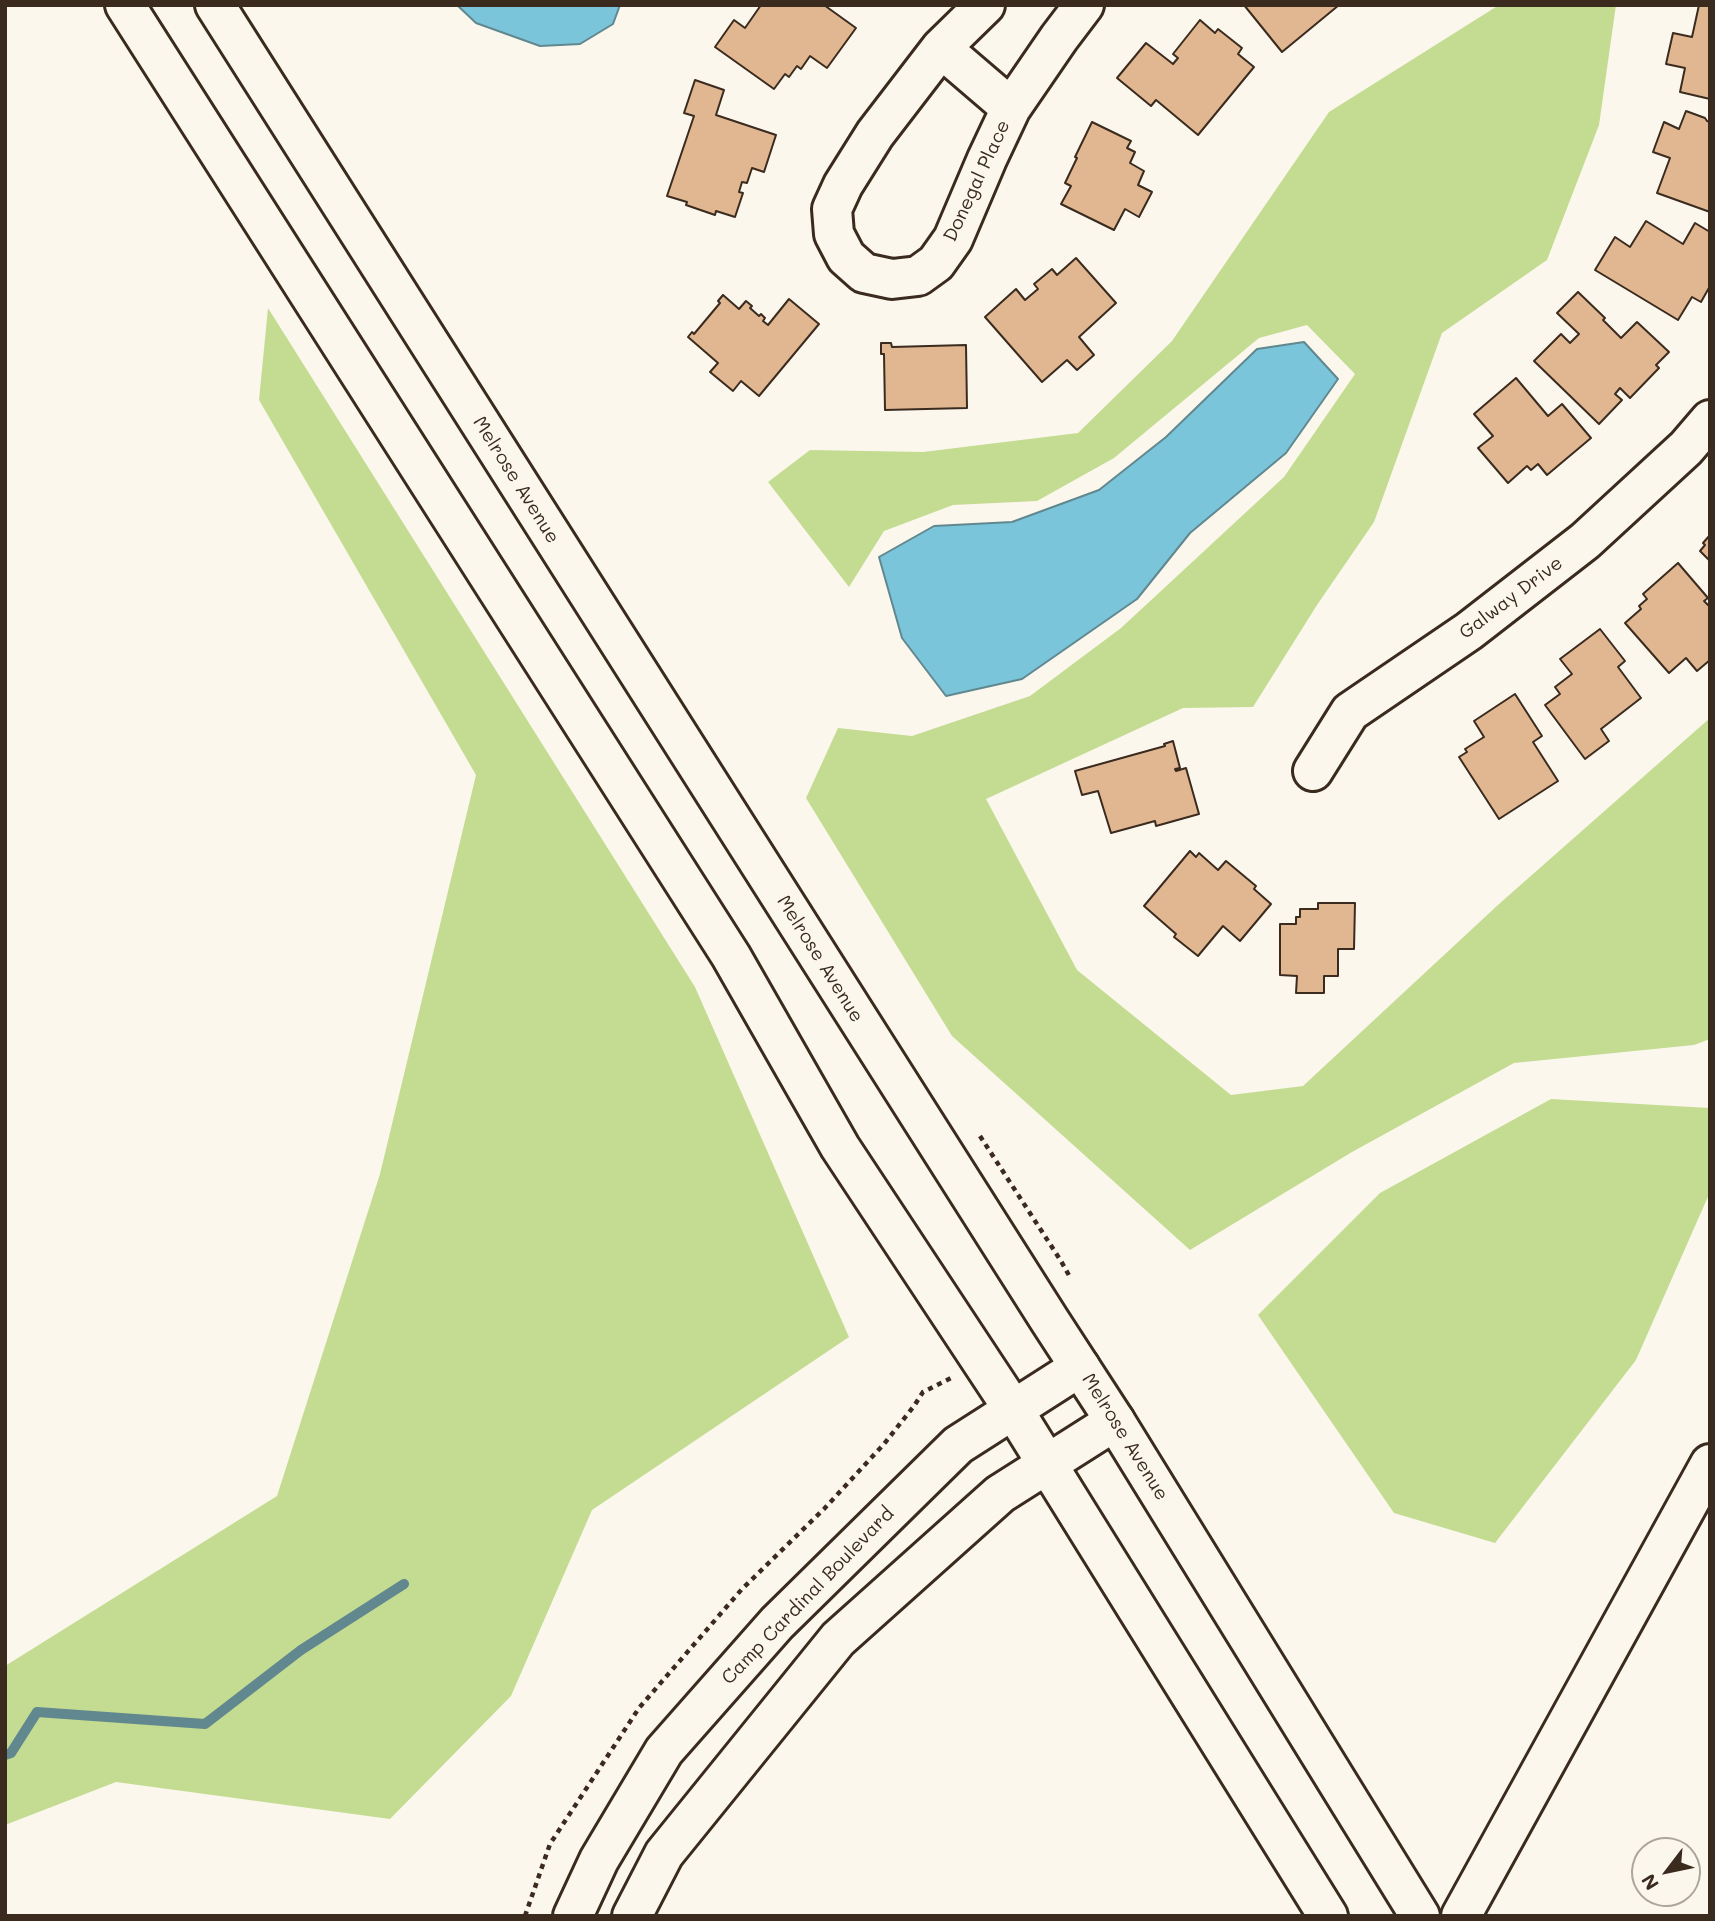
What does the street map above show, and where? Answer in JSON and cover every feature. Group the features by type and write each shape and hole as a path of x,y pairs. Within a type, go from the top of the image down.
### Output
{"main road":[{"path":"125,5 723,944 840,1147 1013,1409 1328,1916"},
{"name":"Melrose Avenue","path":"215,5 1115,1421 1420,1916"},
{"name":"Donegal Place","path":"985,5 941,48 875,134 843,185 832,209 834,234 845,257 864,273 891,279 918,276 936,263 953,239 1011,108 1084,5"},
{"path":"941,48 1011,108"},
{"name":"Galway Drive","path":"1313,771 1350,712 1469,631 1585,541 1686,448 1710,420"},
{"name":"Camp Cardinal Boulevard","path":"573,1916 599,1860 664,1751 777,1623 958,1445 1080,1367"},
{"path":"632,1916 663,1854 838,1639 1000,1494 1115,1421"},
{"path":"1461,1916 1710,1464"}],"green space":[{"path":"1499,5 1616,5 1599,125 1547,260 1442,333 1374,522 1317,605 1253,707 1183,708 986,799 1077,970 1231,1095 1303,1086 1499,904 1710,718 1710,1039 1694,1045 1514,1063 1352,1152 1190,1250 952,1036 806,798 838,728 912,736 1030,696 1121,628 1284,477 1355,374 1307,325 1259,338 1114,458 1037,501 953,505 884,531 849,587 768,482 810,450 923,452 1078,433 1172,341 1329,112"},
{"path":"268,308 695,987 849,1337 592,1510 511,1696 390,1819 116,1782 5,1825 5,1666 277,1496 380,1174 476,775 259,400"},
{"path":"1551,1099 1710,1108 1710,1192 1636,1360 1495,1543 1394,1513 1258,1315 1380,1193"}],"water":[{"path":"457,5 620,5 613,24 580,44 540,46 476,23"},
{"path":"1304,342 1338,379 1286,453 1190,533 1137,599 1022,679 946,696 902,638 879,557 934,526 1012,522 1099,490 1166,437 1257,349"}],"building":[{"path":"761,5 824,5 856,28 827,68 810,56 801,69 797,66 789,77 785,74 774,89 715,47 734,20 745,28"},
{"path":"1244,5 1339,5 1282,52"},
{"path":"1699,5 1710,6 1710,99 1680,92 1685,68 1666,64 1673,33 1692,37"},
{"path":"1200,20 1215,33 1218,29 1242,48 1238,54 1254,67 1198,135 1156,100 1151,106 1117,78 1146,43 1173,64 1178,58 1173,54"},
{"path":"695,80 724,90 716,115 776,135 764,172 752,168 747,183 742,182 739,192 743,193 735,217 716,211 715,215 667,196 694,116 684,113"},
{"path":"1686,111 1710,122 1710,212 1657,193 1670,158 1653,152 1664,122 1679,129"},
{"path":"1092,122 1131,141 1127,148 1135,152 1130,163 1144,171 1138,185 1152,192 1139,217 1125,209 1114,230 1061,204 1071,186 1065,183"},
{"path":"1646,221 1683,244 1695,223 1710,232 1710,286 1701,302 1692,297 1678,320 1595,270 1615,237 1630,247"},
{"path":"1076,258 1116,303 1079,337 1094,355 1077,370 1067,360 1042,382 985,317 1016,289 1025,300 1038,289 1034,284 1052,269 1057,275"},
{"path":"1578,292 1621,338 1637,322 1669,352 1656,365 1659,368 1630,398 1620,388 1615,394 1622,400 1599,424 1534,361 1561,334 1570,343 1579,334 1557,313"},
{"path":"723,295 739,309 746,301 752,306 750,308 765,318 763,321 768,325 789,299 819,324 759,396 741,381 733,391 710,372 718,363 688,337 692,332 694,334 720,303 718,301"},
{"path":"881,343 891,343 892,347 966,345 967,408 885,410 884,354 881,354"},
{"path":"1516,378 1548,416 1562,404 1591,438 1547,475 1538,464 1531,470 1527,466 1508,483 1478,448 1493,436 1474,414"},
{"path":"1710,535 1710,561 1700,551"},
{"path":"1678,563 1708,598 1704,601 1710,607 1710,660 1697,671 1686,658 1669,673 1625,623 1641,609 1639,606 1647,599 1643,594"},
{"path":"1600,629 1625,661 1618,667 1641,698 1601,729 1609,741 1585,759 1545,705 1560,694 1555,687 1572,674 1560,659"},
{"path":"1515,694 1542,736 1533,742 1558,781 1499,819 1459,757 1467,752 1465,749 1484,737 1474,721"},
{"path":"1173,741 1180,768 1175,769 1186,768 1199,814 1156,826 1155,821 1111,833 1098,791 1082,795 1075,771 1165,746 1164,744"},
{"path":"1190,851 1196,857 1199,853 1218,870 1226,861 1256,886 1254,889 1271,904 1240,941 1223,926 1198,956 1174,937 1176,934 1144,906"},
{"path":"1318,903 1355,903 1354,949 1338,949 1338,976 1324,976 1324,993 1296,993 1297,976 1280,975 1280,924 1296,924 1300,909 1318,909"}],"waterway":[{"path":"5,1755 11,1753 37,1712 205,1724 301,1650 404,1584"}]}
